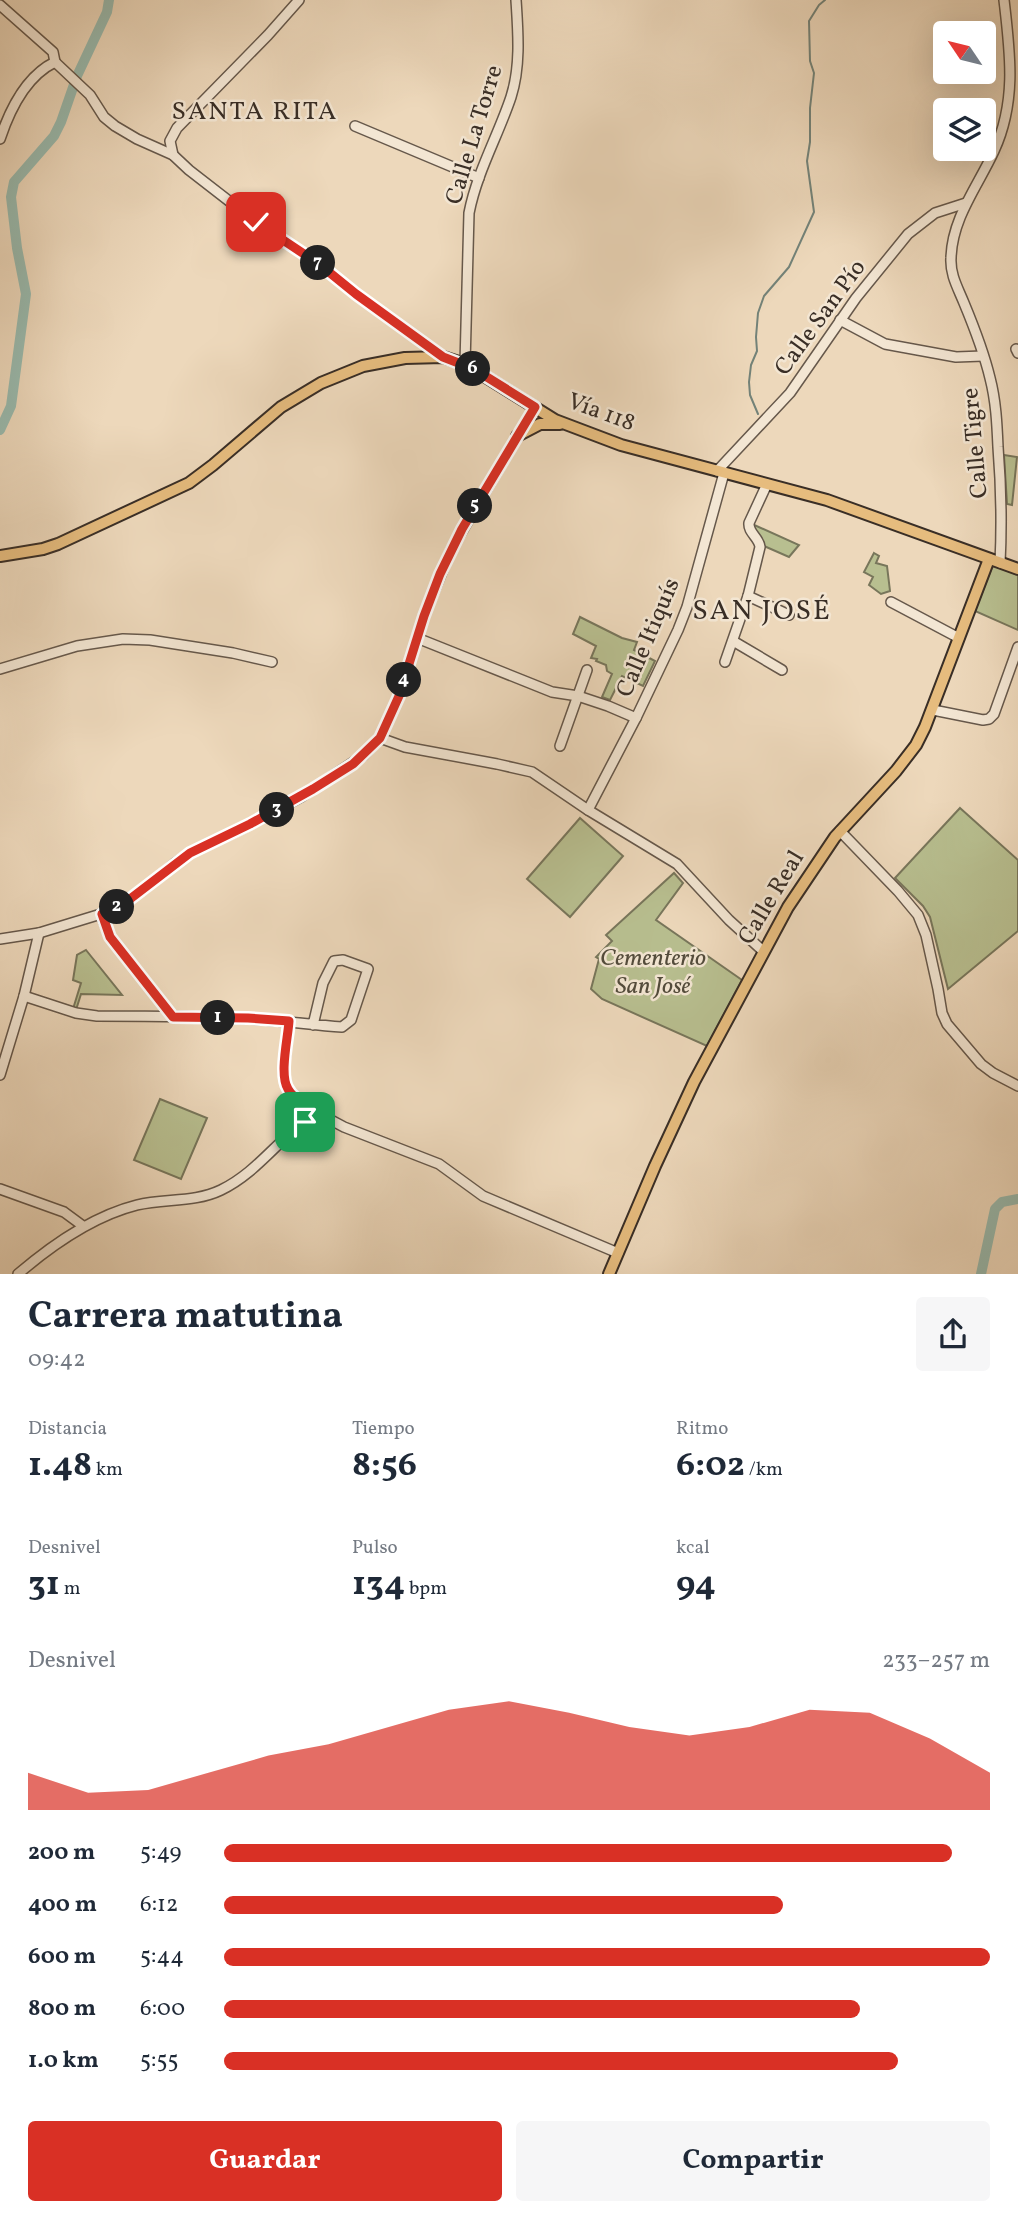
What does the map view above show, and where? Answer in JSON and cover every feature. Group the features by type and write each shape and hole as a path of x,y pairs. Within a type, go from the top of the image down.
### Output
{"main road":[{"name":"Vía 118","path":"0,556 58,544 188,482 214,466 281,407 321,383 363,366 416,357 443,357 465,364 564,424 621,445 827,500 1018,569"},
{"path":"517,436 540,424 564,424"},
{"name":"Calle Real","path":"609,1273 686,1098 763,951 802,884 840,831 896,771 916,745 933,710 989,559"}],"street":[{"path":"173,155 170,141 177,128 299,0"},
{"name":"Calle La Torre","path":"465,364 469,213 474,189 512,94 517,63 516,0"},
{"name":"Calle Tigre","path":"1000,563 1001,506 996,407 983,356 951,271 951,258 955,231 966,203 994,152 1003,125 1014,46 1004,0"},
{"path":"0,5 53,52 55,62 84,88 104,117 115,126 173,155 256,222 319,264 443,357"},
{"path":"0,139 29,81 55,62"},
{"path":"355,126 479,178"},
{"name":"Calle San Pío","path":"721,472 790,393 840,320 916,226 935,213 966,203"},
{"path":"840,320 885,344 956,357 983,356"},
{"path":"0,939 39,933 102,914 130,899 190,853 250,824 353,764 380,738 399,696 417,638 451,550 535,407"},
{"name":"Calle Itiquís","path":"588,810 636,718 687,607 721,472"},
{"path":"725,662 748,596 760,547 748,527 766,484"},
{"path":"748,596 789,615"},
{"path":"891,602 959,638"},
{"path":"417,638 552,692 578,696 636,718"},
{"path":"0,669 77,646 123,639 150,640 272,662"},
{"path":"733,641 782,670"},
{"path":"933,710 989,719 994,714 1018,647"},
{"path":"560,746 587,670"},
{"path":"380,738 405,747 532,772 677,864 729,920 763,951"},
{"path":"840,831 918,915 926,934 942,1013 947,1024 981,1064 1018,1086"},
{"path":"102,914 110,937 173,1017"},
{"path":"0,1074 24,996 39,933"},
{"path":"24,996 76,1013 97,1016 248,1018 289,1021 313,1025 342,1027 348,1025 351,1020 368,969 343,960 334,961 323,983 313,1025"},
{"path":"289,1021 285,1080 294,1096 314,1111 344,1126 428,1159 483,1196 618,1253"},
{"path":"18,1273 83,1226 138,1205 196,1198 222,1190 247,1174 314,1111"},
{"path":"0,1189 64,1212 83,1226"}],"green space":[{"path":"1004,455 1017,457 1012,505 1007,504"},
{"path":"752,524 799,545 789,557 764,546"},
{"path":"874,553 879,556 876,563 887,566 890,591 881,594 869,585 873,577 864,572"},
{"path":"993,565 1018,575 1018,630 975,611"},
{"path":"580,617 622,638 637,642 634,650 655,661 643,686 622,676 610,700 602,697 612,674 607,671 606,665 591,658 596,646 573,634"},
{"path":"960,808 1018,860 1018,931 948,989 930,917 923,906 895,878"},
{"path":"580,818 623,856 570,917 527,879"},
{"name":"Cementerio San José","path":"674,873 683,883 656,920 742,980 707,1046 602,999 591,989 599,959 596,957 612,941 606,935"},
{"path":"86,950 122,995 81,994 76,1010 73,1009 81,983 73,980 77,955"},
{"path":"160,1099 207,1118 181,1179 134,1160"}],"waterway":[{"path":"0,430 11,406 26,294 11,197 14,182 54,136 77,76 107,12 109,0"},
{"path":"758,414 750,395 749,382 751,365 757,351 758,313 764,296 789,267 814,212 807,161 814,73 810,61 809,21 825,0"},
{"path":"981,1274 995,1209 1002,1202 1018,1199"}],"district":[{"name":"SANTA RITA","path":"255,112"},
{"name":"SAN JOSÉ","path":"762,611"}],"route":[{"path":"256,222 319,264 443,357 474,369 535,407 462,529 440,574 399,696 380,738 353,764 301,797 190,853 130,899 102,914 110,937 173,1017 289,1021 285,1080 294,1096 314,1111 305,1122"}]}
